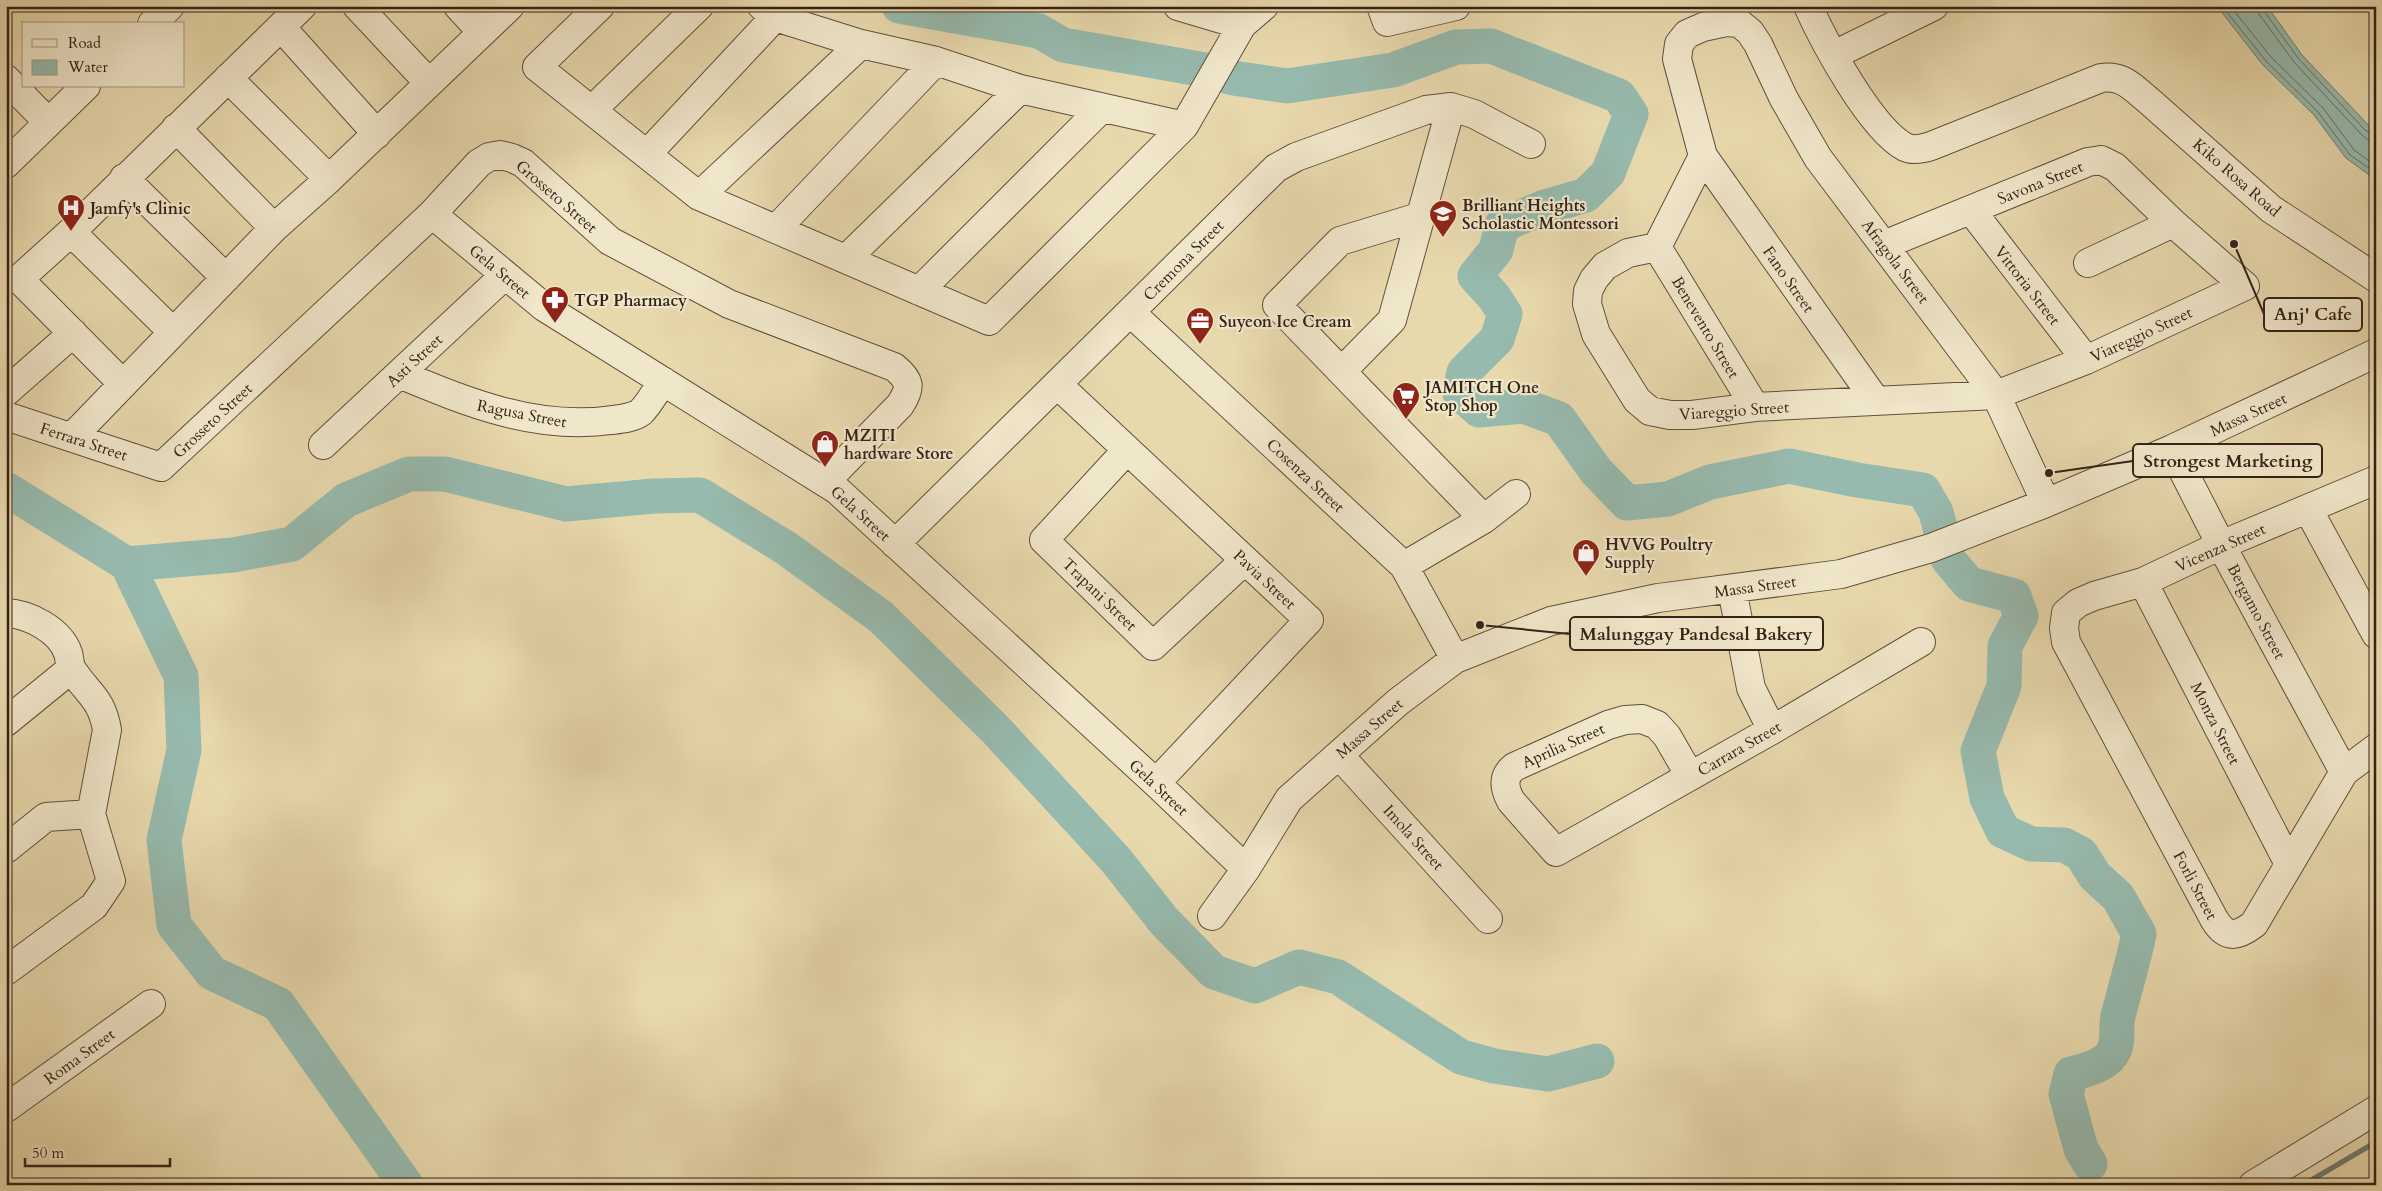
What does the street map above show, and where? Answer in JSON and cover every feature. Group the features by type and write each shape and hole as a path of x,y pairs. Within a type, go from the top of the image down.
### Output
{"street":[{"path":"154,22 170,6"},
{"path":"123,384 19,279 71,232 124,178 302,6"},
{"path":"357,6 429,83"},
{"path":"458,6 482,32"},
{"path":"72,437 274,228 377,134 510,6"},
{"path":"600,6 537,67 700,196 989,321 1184,126 1242,25 1264,6"},
{"path":"592,110 699,6"},
{"path":"1178,6 1242,25"},
{"path":"1381,6 1387,22 1456,6"},
{"path":"1808,6 1834,55 1934,6"},
{"path":"647,154 768,12 861,44 936,61 1020,88 1101,109 1184,126"},
{"name":"Afragola Street","path":"1703,156 1677,59 1678,44 1687,34 1703,27 1726,22 1739,23 1750,32 1758,44 1784,99 1818,158 1996,395 2046,504"},
{"path":"281,27 377,134"},
{"path":"700,196 861,44"},
{"name":"Kiko Rosa Road","path":"1834,55 1880,125 1906,148 1918,150 2101,78 2113,76 2128,84 2271,209 2376,278"},
{"path":"776,229 936,61"},
{"path":"228,78 329,179"},
{"path":"6,79 48,122"},
{"path":"6,164 84,88"},
{"path":"846,259 1020,88"},
{"path":"1342,371 1392,320 1452,107"},
{"name":"Cremona Street","path":"895,544 1276,168 1296,157 1426,110 1452,107 1474,114 1531,144"},
{"path":"919,291 1101,109"},
{"path":"176,128 274,228"},
{"name":"Grosseto Street","path":"161,467 432,214 479,163 490,157 500,156 512,158 523,163 610,241 729,304 894,367 905,375 908,384 907,394 900,405 825,482"},
{"path":"1657,247 1703,156"},
{"name":"Fano Street","path":"1703,156 1876,401"},
{"name":"Savona Street","path":"1884,245 2088,162 2101,160 2115,167 2173,223 2246,286"},
{"path":"124,178 226,278"},
{"name":"Vittoria Street","path":"1970,210 2086,360"},
{"name":"Gela Street","path":"432,214 544,307 837,490 1156,783 1246,869"},
{"path":"1422,216 1340,241 1277,305 1484,519"},
{"path":"2088,263 2173,223"},
{"path":"71,232 173,332"},
{"name":"Benevento Street","path":"1657,247 1755,407"},
{"name":"Viareggio Street","path":"1657,247 1628,254 1605,266 1594,279 1588,291 1587,304 1596,334 1637,400 1650,411 1670,415 1692,415 1755,407 1996,395 2086,360 2246,286"},
{"name":"Asti Street","path":"323,445 505,275"},
{"name":"Cosenza Street","path":"1130,312 1404,566 1456,659"},
{"path":"6,392 72,333"},
{"name":"Massa Street","path":"1212,916 1246,869 1289,799 1398,702 1456,659 1551,621 1658,598 1841,574 1943,544 2046,504 2172,449 2376,353"},
{"name":"Ragusa Street","path":"399,374 475,405 509,414 576,423 619,419 640,413 663,381"},
{"name":"Pavia Street","path":"1058,385 1309,620 1156,783"},
{"name":"Ferrara Street","path":"6,416 161,467"},
{"name":"Bergamo Street","path":"2172,449 2221,545 2344,772"},
{"name":"Trapani Street","path":"1127,450 1044,540 1153,646 1245,560"},
{"name":"Vicenza Street","path":"2066,613 2078,603 2094,596 2143,582 2221,545 2376,480"},
{"path":"1404,566 1484,519 1516,494"},
{"path":"2308,509 2368,603 2376,634"},
{"name":"Monza Street","path":"2143,582 2289,864"},
{"path":"1732,589 1751,688 1772,730"},
{"path":"6,613 35,620 61,640 68,653 71,669 100,704 107,730 91,814 111,881 94,906 6,971"},
{"name":"Forli Street","path":"2066,613 2064,628 2066,642 2220,928 2231,934 2243,932 2254,924 2344,772 2376,748"},
{"name":"Carrara Street","path":"1556,852 1772,730 1921,642"},
{"path":"6,722 71,669"},
{"name":"Aprilia Street","path":"1556,852 1511,801 1505,791 1504,781 1507,773 1514,767 1608,725 1625,720 1642,719 1657,725 1662,730 1690,776"},
{"name":"Imola Street","path":"1339,755 1488,919"},
{"path":"6,849 46,817 91,814"},
{"name":"Roma Street","path":"6,1108 151,1004"},
{"path":"2253,1185 2376,1110"}],"water":[{"path":"2217,6 2267,6 2302,55 2376,133 2376,180 2346,158 2314,115 2262,64"}],"waterway":[{"path":"899,6 1039,31 1063,45 1205,70 1233,78 1287,86 1393,70 1456,47 1491,46 1619,96 1631,114 1608,173 1586,195 1545,207 1502,225 1496,250 1475,276 1494,297 1505,314 1497,339 1464,372 1460,393 1479,410 1524,406 1559,419 1596,471 1627,503 1668,499 1710,482 1789,466 1857,480 1923,490 1936,512 1948,559 1969,584 2014,596 2021,616 2005,646 2004,686 1978,751 1987,798 2003,831 2031,844 2064,845 2081,854 2095,876 2118,897 2139,934 2118,1016 2117,1040 2112,1054 2099,1065 2071,1074 2066,1094 2081,1149 2090,1164"},
{"path":"127,564 233,555 292,544 346,500 409,474 445,474 566,504 654,496 700,495 786,548 881,617 995,729 1115,859 1164,921 1214,972 1255,986 1299,967 1338,977 1461,1057 1494,1066 1548,1074 1597,1061"},
{"path":"6,489 127,564 181,676 184,750 164,840 174,925 212,973 278,1004 406,1185"},
{"path":"2303,1185 2376,1142"}],"place":[{"name":"Jamfy's Clinic","path":"71,232"},
{"name":"Brilliant Heights Scholastic Montessori","path":"1443,238"},
{"name":"Anj' Cafe","path":"2234,244"},
{"name":"TGP Pharmacy","path":"555,324"},
{"name":"Suyeon Ice Cream","path":"1200,345"},
{"name":"JAMITCH One Stop Shop","path":"1406,420"},
{"name":"MZITI hardware Store","path":"825,468"},
{"name":"Strongest Marketing","path":"2049,473"},
{"name":"HVVG Poultry Supply","path":"1586,577"},
{"name":"Malunggay Pandesal Bakery","path":"1480,625"}]}
